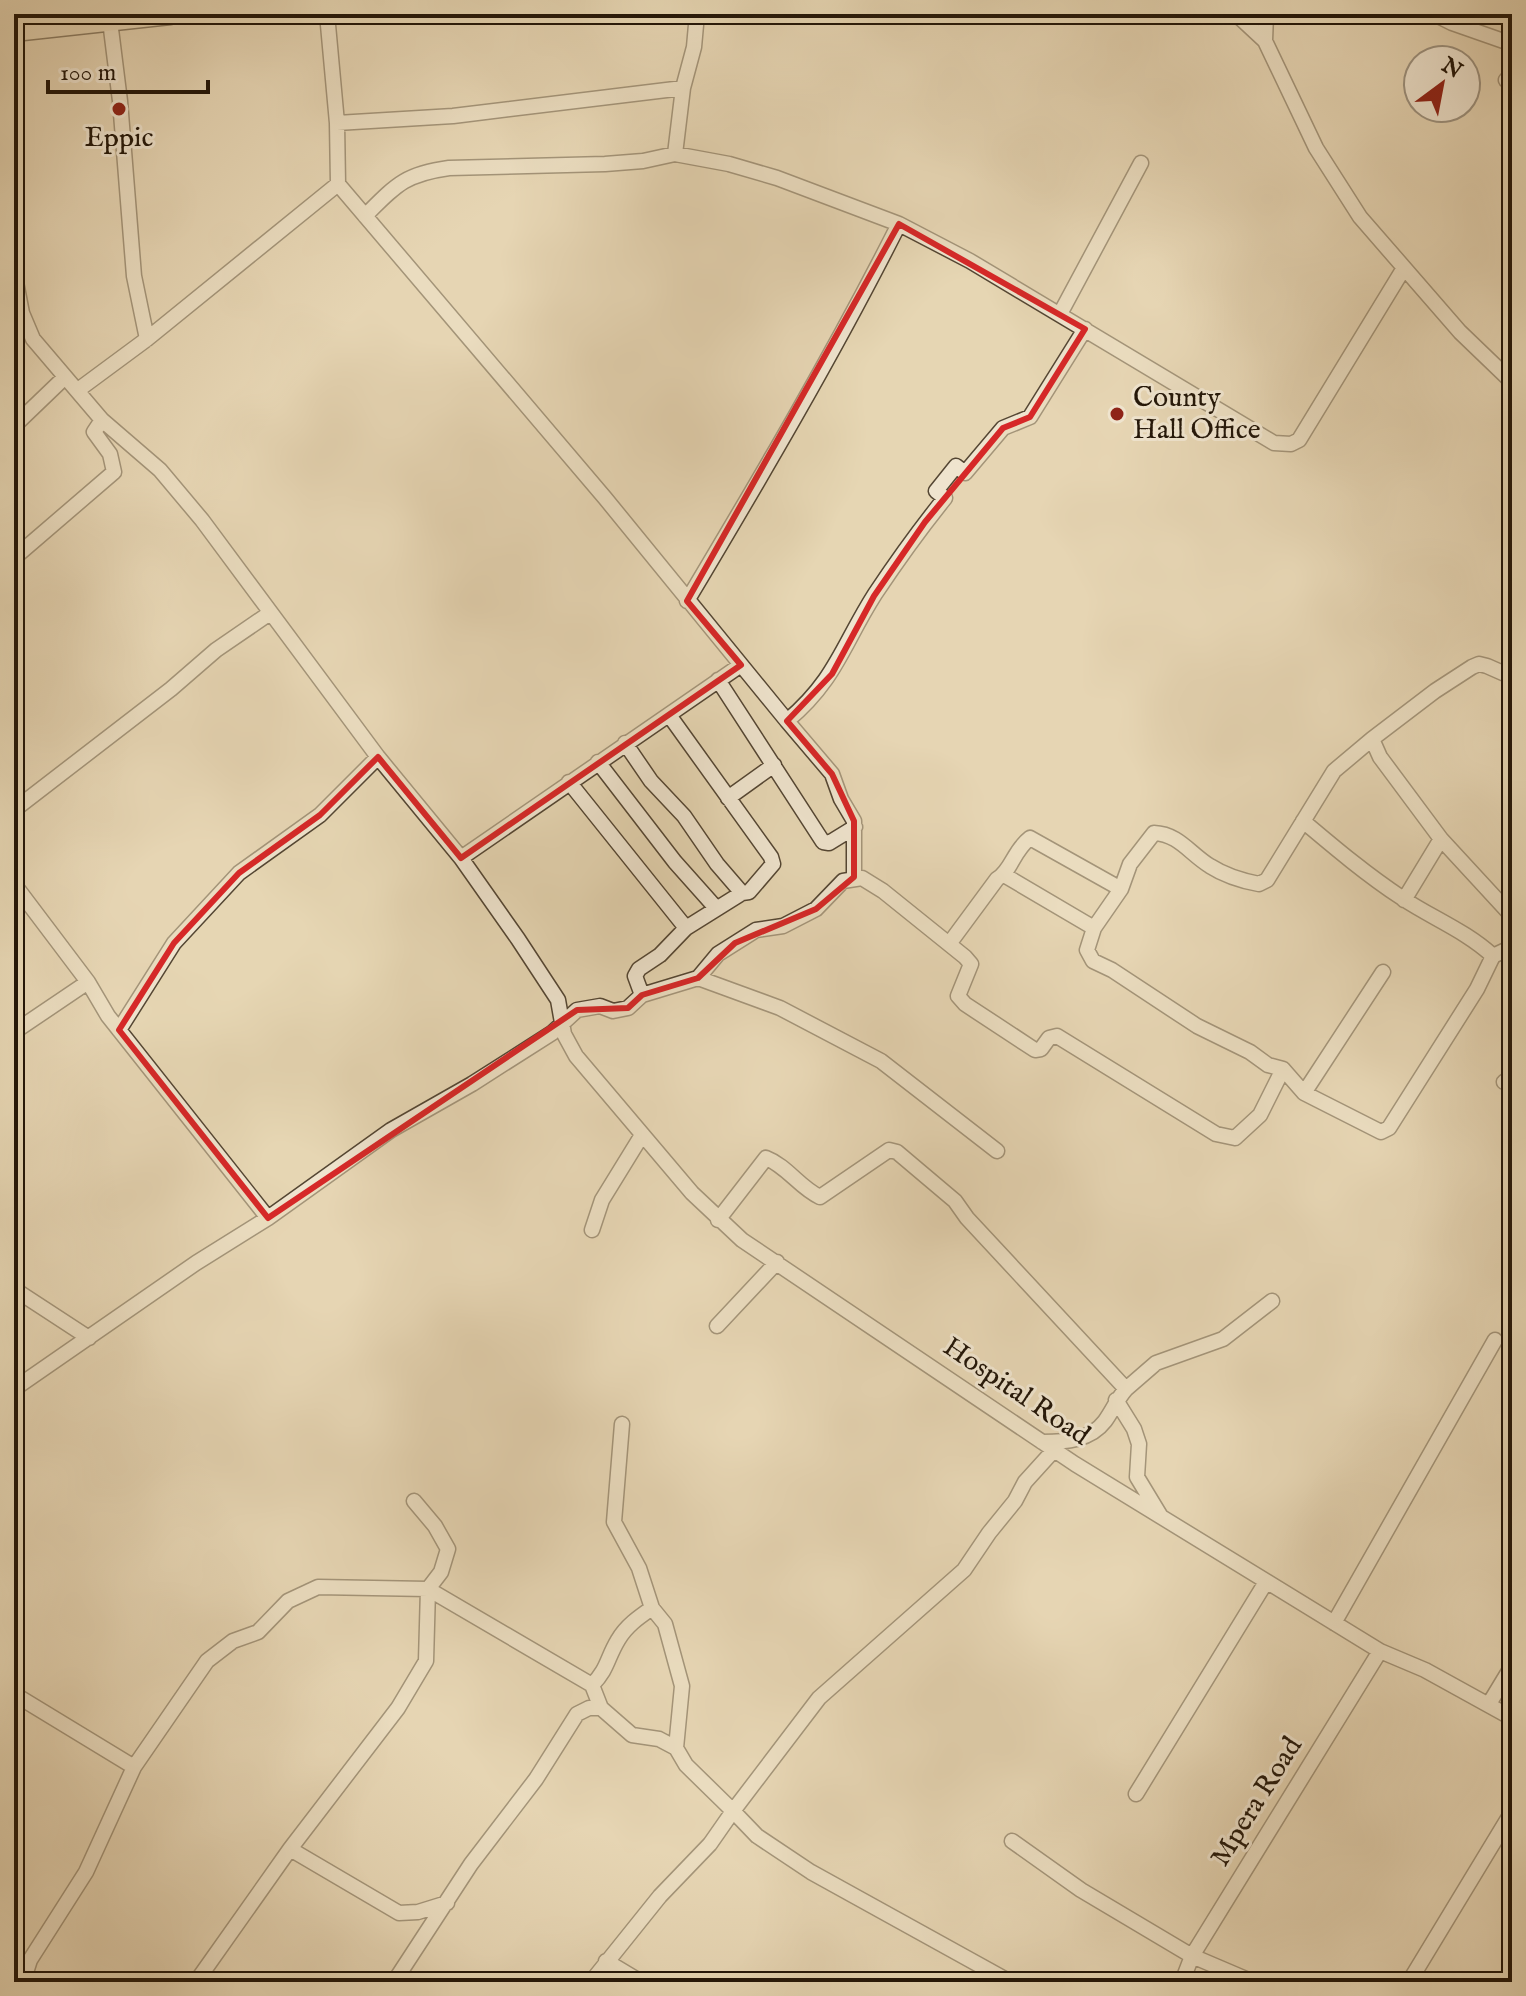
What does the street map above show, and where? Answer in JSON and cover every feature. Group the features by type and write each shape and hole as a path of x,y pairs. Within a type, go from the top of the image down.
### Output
{"highway":[{"path":"14,31 170,14"}],"street":[{"path":"327,14 337,123 338,184 605,498 832,774 855,827 854,877"},
{"path":"675,154 697,14"},
{"path":"1236,14 1265,41 1288,93 1330,171 1360,217 1460,332 1512,382"},
{"path":"1265,41 1266,14"},
{"path":"1434,14 1512,44"},
{"path":"103,19 120,101 134,276 147,339"},
{"path":"337,123 453,116 683,88"},
{"path":"365,216 398,184 424,171 605,164 643,161 675,154 729,164 777,178 899,224 1060,314 1274,443 1291,444 1299,440 1404,268"},
{"path":"1060,314 1141,163"},
{"path":"78,390 147,339 338,184"},
{"path":"687,601 774,457 899,224"},
{"name":"Hospital Road","path":"14,272 18,315 33,339 102,420 160,470 202,520 378,757 461,858 558,1000 567,1043 576,1056 718,1220 742,1240 1048,1446 1162,1518 1380,1651 1425,1670 1512,1718"},
{"path":"787,721 806,705 832,674 874,596 945,498 936,491 956,466 965,473 1003,428 1030,417 1085,329"},
{"path":"14,426 65,377"},
{"path":"14,558 114,472 110,454 94,432 102,420"},
{"path":"14,810 171,689 216,650 270,613"},
{"path":"1512,677 1487,666 1479,664 1472,667 1372,739 1334,771 1267,880 1259,884 1209,865 1179,841 1164,833 1154,833 1130,864 1121,889 1094,928 1087,950 1093,961 1112,970 1197,1026 1250,1052 1268,1065 1283,1069 1304,1093 1374,1131 1386,1131 1471,998 1493,956 1512,947"},
{"path":"461,858 741,665"},
{"path":"718,680 823,842 829,843 855,827"},
{"path":"642,995 635,976 637,972 660,955 686,928 742,893 749,892 773,864 669,715"},
{"path":"1372,739 1380,757 1441,839 1512,916"},
{"path":"625,743 651,781 684,816 717,864 742,893"},
{"path":"119,1030 174,943 239,873 320,815 378,757"},
{"path":"598,762 675,862 716,908"},
{"path":"728,798 774,765"},
{"path":"569,782 686,928"},
{"path":"1303,821 1355,865 1404,900 1479,943 1493,956"},
{"path":"949,944 997,879 1004,875 1018,848 1030,838 1121,889"},
{"path":"1404,900 1441,839"},
{"path":"1004,875 1094,928"},
{"path":"14,1389 196,1263 268,1218 391,1130 472,1084 563,1025 577,1010 600,1006 613,1011 628,1008 642,995 698,978 718,954 756,930 783,926 816,909 833,889 854,877 862,878 883,891 971,964 958,996 965,1004 1035,1050 1041,1049 1049,1038 1057,1036 1216,1134 1235,1138 1260,1115 1283,1069"},
{"path":"14,884 88,982 119,1030 268,1218"},
{"path":"1304,1093 1383,972"},
{"path":"698,978 780,1008 881,1061 997,1151"},
{"path":"14,1032 88,982"},
{"path":"592,1230 602,1200 642,1135"},
{"path":"718,1220 766,1158 820,1197 889,1150 897,1152 955,1201 1121,1394 1139,1444 1137,1477 1162,1518"},
{"path":"717,1326 777,1262"},
{"path":"14,1289 89,1338"},
{"path":"591,1982 660,1896 710,1844 819,1698 964,1570 1015,1501 1048,1446 1080,1439 1096,1430 1106,1420 1121,1394 1156,1363 1174,1354 1223,1339 1272,1301"},
{"path":"1334,1623 1495,1340"},
{"path":"622,1424 614,1522 639,1568 652,1608 665,1624 682,1686 676,1748"},
{"path":"196,1982 290,1849 398,1708 426,1661 428,1589 441,1572 448,1549 435,1526 414,1501"},
{"path":"1136,1794 1266,1582"},
{"path":"23,1982 30,1960 86,1872 134,1767 207,1661 233,1641 258,1632 288,1601 318,1587 428,1589 592,1685 601,1708 632,1735 659,1739 676,1748 686,1765 757,1836 811,1872 1010,1982"},
{"path":"592,1685 605,1672 618,1639 632,1622 652,1608"},
{"name":"Mpera Road","path":"1182,1982 1192,1956 1380,1651"},
{"path":"1489,1704 1512,1666"},
{"path":"14,1694 134,1767"},
{"path":"394,1982 487,1840 536,1779 577,1714 589,1708 601,1708"},
{"path":"1409,1982 1512,1812"},
{"path":"1012,1841 1081,1890 1192,1956 1253,1982"},
{"path":"290,1849 399,1913 418,1912 447,1903"},
{"path":"606,1961 641,1982"}],"highlighted area":[{"path":"899,224 1085,329 1030,417 1003,428 925,522 874,596 832,674 787,721 832,774 854,821 854,877 816,909 735,943 698,978 642,995 628,1008 577,1010 268,1218 119,1030 174,943 239,873 320,815 378,757 461,858 741,665 687,601"}],"place":[{"name":"Eppic","path":"119,109"},
{"name":"County Hall Office","path":"1117,414"}]}
